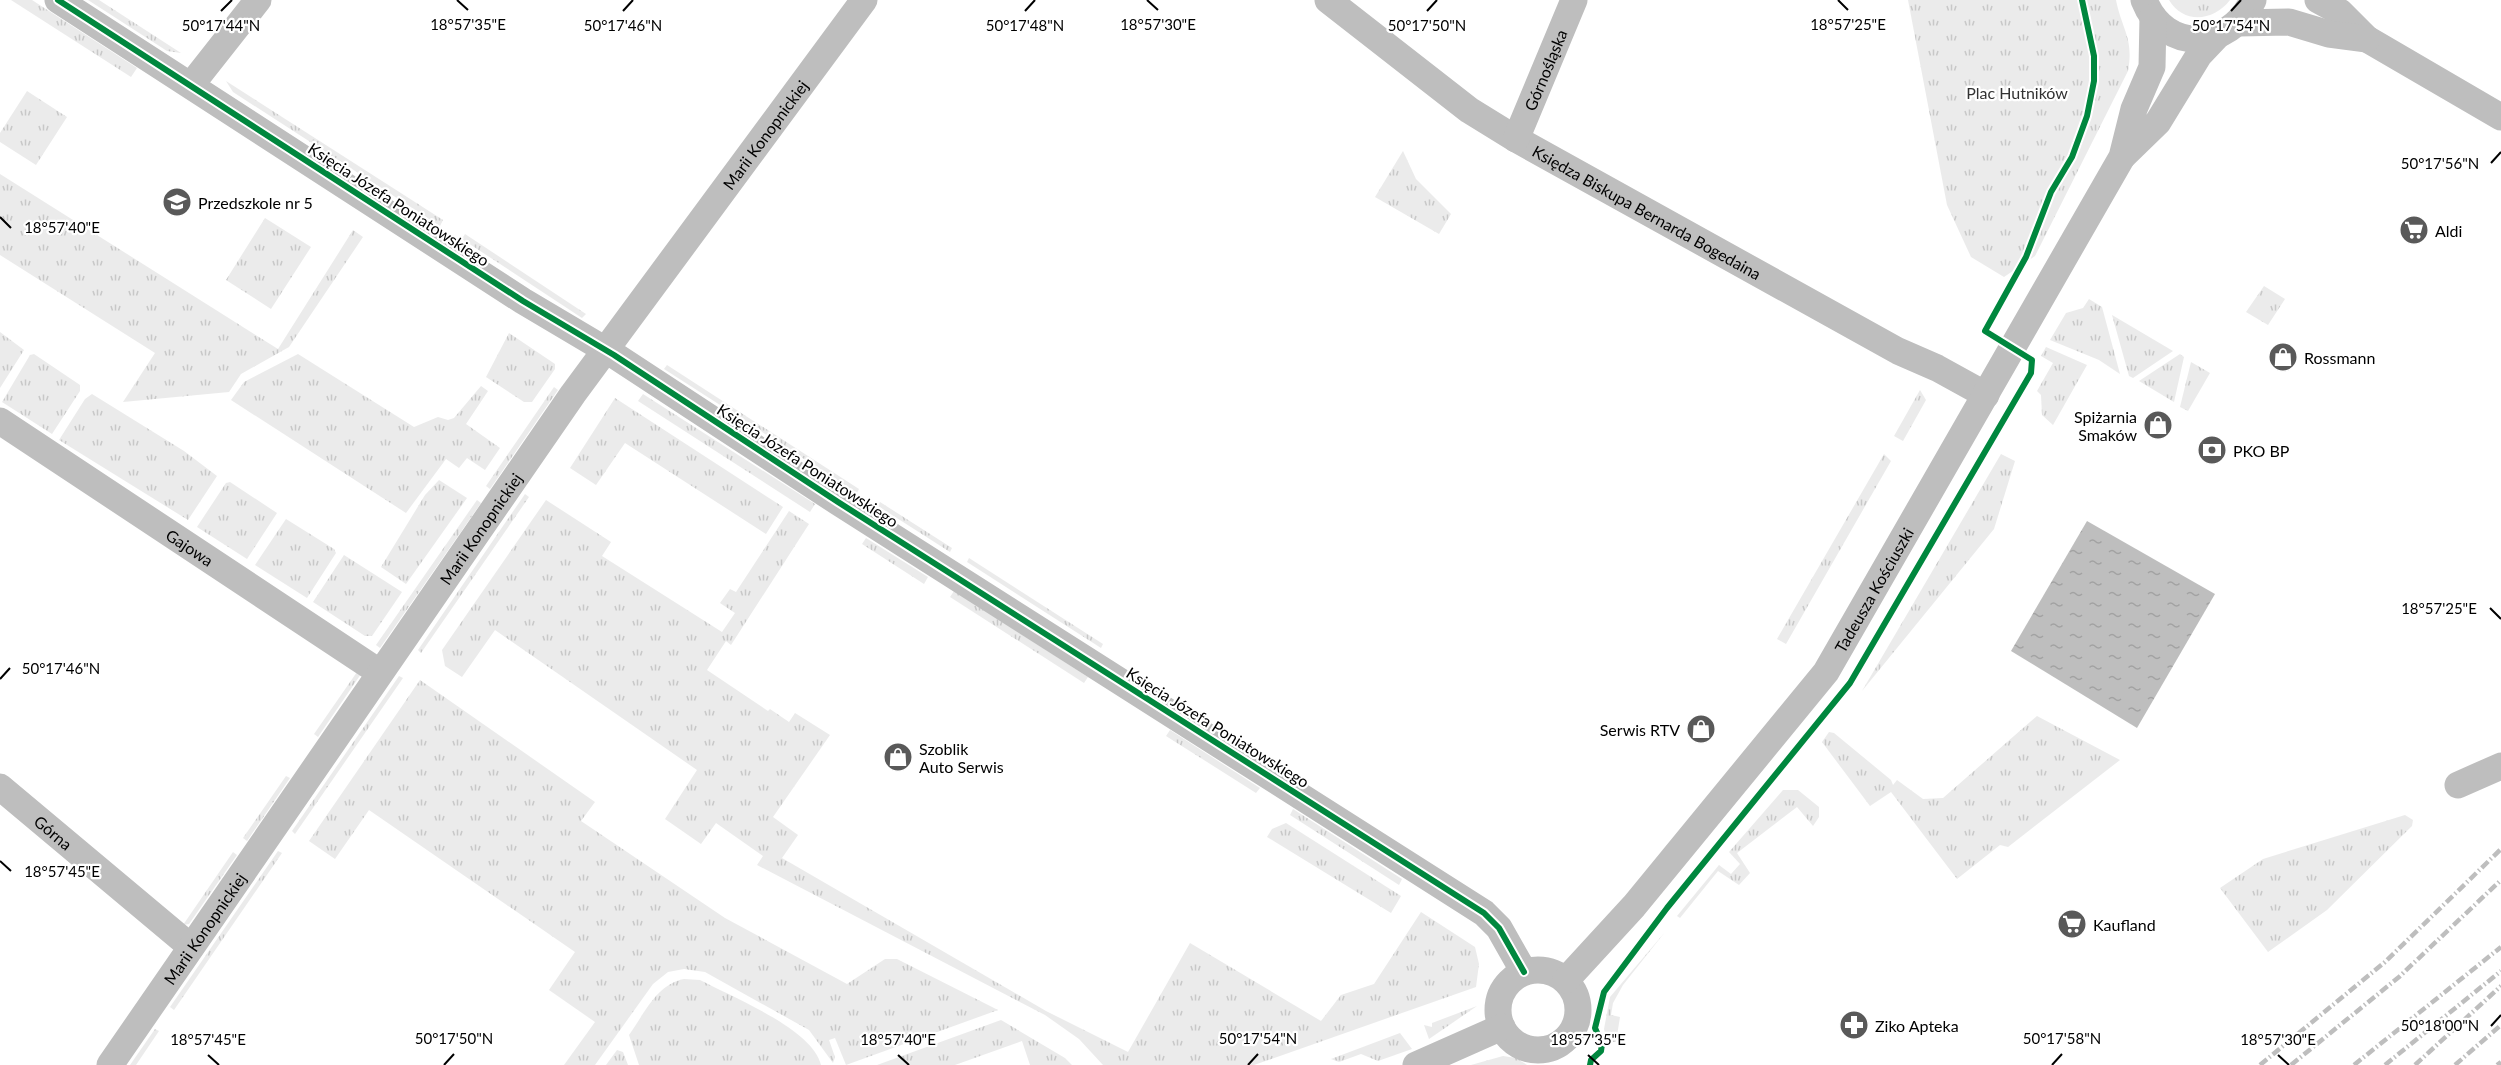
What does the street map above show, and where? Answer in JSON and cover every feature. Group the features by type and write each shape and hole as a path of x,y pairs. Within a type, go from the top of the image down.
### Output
{"street":[{"name":"Księcia Józefa Poniatowskiego","path":"58,0 523,301 605,349 838,502 1484,913 1499,928 1524,972"},
{"path":"191,85 258,0"},
{"name":"Marii Konopnickiej","path":"110,1065 379,672 605,349 864,0"},
{"name":"Księdza Biskupa Bernarda Bogedaina","path":"1328,0 1469,110 1516,139 1898,351 1937,368 1986,395"},
{"name":"Górnośląska","path":"1516,139 1574,0"},
{"name":"Tadeusza Kościuszki","path":"2122,157 2158,122 2195,61 2227,30 2253,0"},
{"path":"2318,0 2340,12 2367,39 2501,117"},
{"path":"2148,9 2177,36 2202,40 2227,30 2289,22 2329,34 2367,39"},
{"name":"Tadeusza Kościuszki","path":"1566,980 1634,906 1826,672 2122,157 2134,109 2152,68 2148,9"},
{"name":"Gajowa","path":"0,422 379,672"},
{"path":"2458,785 2501,766"},
{"name":"Górna","path":"0,787 191,947"},
{"path":"1546,971 1566,980 1575,994 1578,1010 1575,1026 1554,1056 1522,1047 1510,1039 1502,1027 1498,1014 1498,1000 1513,978 1524,972 1546,971"},
{"path":"1416,1065 1502,1027"}],"green space":[{"path":"11,0 32,0 137,68 131,77"},
{"path":"88,0 99,0 181,53 167,51"},
{"name":"Plac Hutników","path":"1908,0 2116,0 2130,50 2128,71 2035,256 2004,277 1971,257 1947,205"},
{"path":"2169,0 2230,0 2208,16 2191,17 2175,8"},
{"path":"226,81 443,220 440,226 233,92"},
{"path":"27,91 67,117 36,165 0,142 0,133"},
{"path":"1403,151 1416,179 1451,214 1439,234 1375,197"},
{"path":"0,174 278,349 353,230 363,237 289,347 241,374 229,392 123,402 155,353 0,255"},
{"path":"265,218 311,247 271,309 226,280"},
{"path":"465,234 586,314 582,318 462,239"},
{"path":"2264,286 2285,299 2268,325 2246,312"},
{"path":"2089,299 2102,307 2120,374 2099,360 2050,340 2066,313 2083,308"},
{"path":"2112,315 2173,351 2133,378 2129,376"},
{"path":"0,332 24,350 0,388"},
{"path":"509,333 555,364 555,369 532,402 524,402 486,377"},
{"path":"2046,347 2087,365 2053,425 2042,415 2041,395 2037,391 2053,363 2041,356"},
{"path":"34,354 80,385 80,391 52,434 2,402 30,355"},
{"path":"298,354 414,427 438,417 448,420 454,418 481,386 488,391 466,424 500,448 485,470 467,458 459,468 446,459 406,513 231,400 244,382"},
{"path":"2180,354 2184,357 2174,402 2139,381"},
{"path":"2191,362 2210,373 2188,411 2180,407"},
{"path":"667,365 859,489 857,493 664,369"},
{"path":"554,387 558,390 490,489 486,486"},
{"path":"1920,390 1926,400 1903,441 1894,436"},
{"path":"92,394 184,451 217,476 188,520 59,440 85,399"},
{"path":"643,394 815,504 810,512 638,401"},
{"path":"615,398 783,507 766,534 625,443 596,485 570,468"},
{"path":"1884,454 1891,461 1786,644 1777,639"},
{"path":"2001,454 2015,461 1994,529 1862,691"},
{"path":"439,480 467,498 406,584 381,567 425,495"},
{"path":"230,482 277,513 247,559 197,527 226,483"},
{"path":"525,494 529,497 421,653 418,650"},
{"path":"477,500 481,503 380,648 376,645"},
{"path":"546,500 611,542 602,556 722,632 735,613 720,603 730,589 736,592 789,511 809,524 731,645 726,641 707,670 768,711 770,709 789,722 795,713 830,735 773,817 798,835 782,858 1046,1011 1128,1052 1190,943 1321,1021 1341,995 1374,984 1421,912 1475,947 1479,964 1476,987 1254,1065 1103,1065 1079,1039 1045,1015 757,865 763,856 716,823 701,844 665,819 697,770 495,630 462,677 445,666 442,650"},
{"path":"880,502 952,548 950,552 878,506"},
{"path":"286,519 334,549 336,553 307,598 255,565"},
{"path":"866,538 928,577 924,584 862,544"},
{"path":"344,555 402,592 372,636 365,636 313,602"},
{"path":"969,558 1103,644 1101,648 967,562"},
{"path":"954,591 1088,677 1084,683 950,597"},
{"path":"357,672 361,674 318,737 314,734"},
{"path":"399,676 403,678 295,834 292,831"},
{"path":"420,680 595,802 581,821 725,918 847,984 885,959 897,959 998,1010 846,1065 835,1038 829,1040 835,1057 833,1063 809,1030 705,972 684,969 668,972 653,984 595,1065 564,1065 595,1022 549,990 575,952 369,810 335,859 309,841"},
{"path":"2037,716 2120,760 2008,847 2000,845 1957,879 1891,792 1870,806 1822,742 1829,732 1834,733 1891,780 1893,785 1897,780 1923,799 1943,798"},
{"path":"1170,730 1260,788 1256,793 1166,736"},
{"path":"286,776 290,778 247,841 243,838"},
{"path":"1783,790 1798,790 1819,807 1819,817 1813,826 1797,807 1737,853 1750,873 1739,885 1718,871 1680,918 1677,916 1719,865 1731,874 1740,864 1729,852"},
{"path":"1293,809 1402,879 1399,885 1290,815"},
{"path":"2405,815 2413,820 2412,826 2327,910 2268,952 2220,888 2263,859"},
{"path":"1286,823 1401,896 1391,913 1267,837 1272,829"},
{"path":"278,851 282,853 174,1010 170,1007"},
{"path":"233,852 237,855 189,924 183,925"},
{"path":"1665,932 1623,985 1613,1003 1611,1015 1620,1017 1616,1042 1607,1042 1604,1029 1610,997"},
{"path":"684,979 700,980 770,1015 803,1039 815,1052 821,1065 639,1065 629,1035 659,993 674,982"},
{"path":"1477,1006 1429,1039 1424,1025 1432,1027 1432,1023"},
{"path":"1001,1020 1065,1058 1072,1065 1030,1065 1022,1041 955,1065 877,1065"},
{"path":"155,1029 159,1031 136,1065 130,1065"},
{"path":"1400,1033 1412,1049 1378,1061 1361,1054 1339,1062 1331,1059"},
{"path":"617,1050 623,1052 628,1065 606,1065"},
{"path":"1503,1056 1516,1058 1527,1065 1471,1065"}],"water":[{"path":"2087,521 2215,594 2137,728 2011,651"}],"railway":[{"path":"2260,1065 2385,962 2501,849"},
{"path":"2291,1065 2399,977 2501,880"},
{"path":"2354,1065 2501,947"},
{"path":"2385,1065 2501,971"},
{"path":"2415,1065 2501,986"},
{"path":"2455,1065 2501,1025"},
{"path":"2497,1065 2501,1062"}],"cycle path":[{"path":"58,0 523,301 614,355 838,502 1484,913 1499,928 1524,972"},
{"path":"1590,1065 1591,1060 1601,1051 1602,1044 1595,1028 1604,992 1667,908 1850,683 2031,373 2032,360 1985,331 2026,257 2051,192 2072,157 2087,116 2094,81 2094,56 2082,0"}],"place":[{"name":"Przedszkole nr 5","path":"177,202"},
{"name":"Aldi","path":"2414,230"},
{"name":"Rossmann","path":"2283,357"},
{"name":"Spiżarnia Smaków","path":"2158,425"},
{"name":"PKO BP","path":"2212,450"},
{"name":"Serwis RTV","path":"1701,729"},
{"name":"Szoblik Auto Serwis","path":"898,757"},
{"name":"Kaufland","path":"2072,924"},
{"name":"Ziko Apteka","path":"1854,1025"}]}
